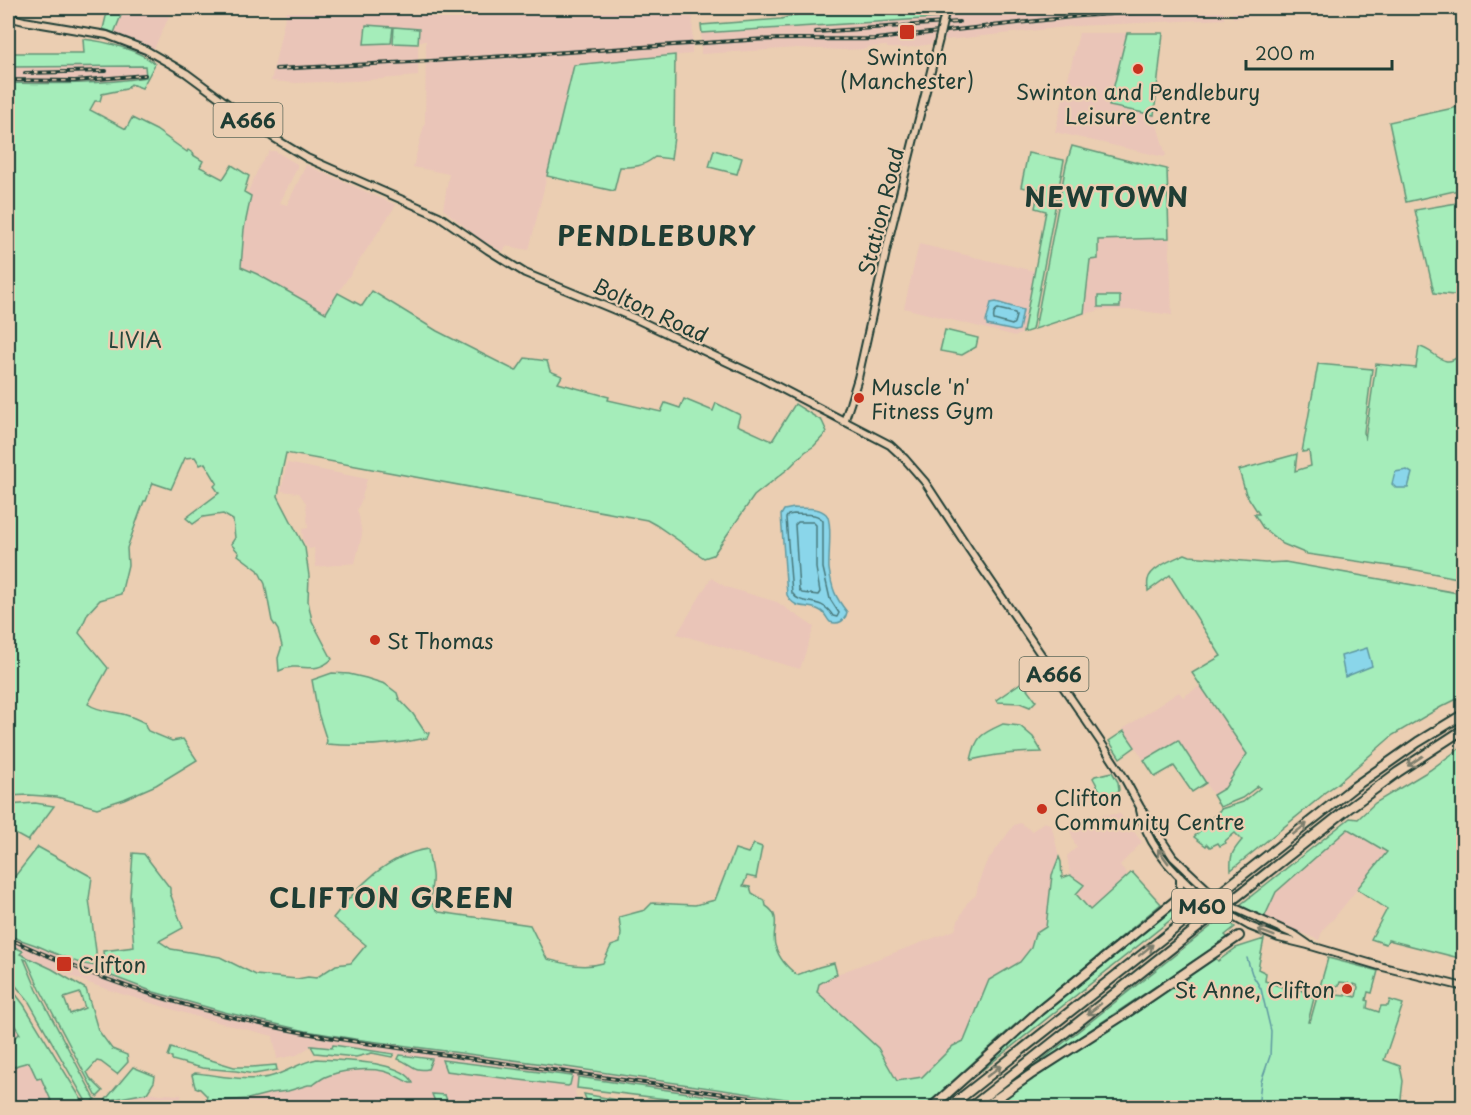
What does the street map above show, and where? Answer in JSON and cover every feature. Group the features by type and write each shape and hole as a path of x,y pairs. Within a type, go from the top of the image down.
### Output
{"highway":[{"name":"M60","path":"948,1107 1347,793 1418,742 1464,714"},
{"name":"M60","path":"970,1107 1344,811 1398,771 1464,729"},
{"name":"M60","path":"931,1107 1039,1011 1175,901"},
{"name":"M60","path":"983,1107 1239,936"}],"main road":[{"name":"Station Road","path":"844,422 858,378 890,234 946,8"},
{"name":"Bolton Road","path":"8,17 107,35 146,50 186,73 274,138 307,158 438,216 525,273 634,318 761,378 890,445 925,482 1100,741 1173,857 1205,888"},
{"name":"Bolton Road","path":"1140,807 1142,822 1152,840 1180,877 1201,896 1249,926"},
{"path":"1175,901 1180,889 1180,877"},
{"path":"1175,901 1195,886 1205,888"},
{"name":"A666","path":"1205,888 1244,913 1295,935 1308,945"},
{"path":"1239,936 1249,926 1244,913"},
{"name":"A666","path":"1249,926 1279,938 1358,961 1464,987"}],"shaded area":[{"path":"124,8 173,8 154,49 114,33"},
{"path":"287,8 693,8 692,54 574,65 529,250 506,246 503,252 481,240 443,209 449,174 413,167 425,122 426,41 418,41 418,76 355,81 295,83 271,81"},
{"path":"746,8 825,8 746,14"},
{"path":"941,8 932,44 905,48 887,48 887,46 844,50 797,48 701,54 701,25 781,19 799,14"},
{"path":"951,8 1223,8 1224,19 1075,26 946,40 944,39"},
{"path":"1232,8 1321,8 1233,18"},
{"path":"1079,33 1127,33 1109,106 1154,115 1166,155 1164,157 1055,132"},
{"path":"129,50 155,63 142,88 131,84 126,89 102,94 100,101 95,101 90,110 8,94 8,56 10,53 84,53"},
{"path":"1072,146 1167,169 1172,315 1134,310 1101,310 1035,329 1066,165"},
{"path":"270,151 275,151 297,164 280,203 287,205 306,165 396,205 326,313 241,267 244,229 251,197 247,194 260,165"},
{"path":"919,244 1034,271 1023,333 1016,336 904,308"},
{"path":"287,463 367,479 357,510 362,535 355,563 316,567 314,548 309,549 303,541 302,529 308,528 306,503 299,493 281,491"},
{"path":"711,578 726,587 777,602 814,627 800,669 677,634"},
{"path":"1200,686 1247,753 1225,788 1213,795 1178,740 1144,760 1123,729 1179,692 1183,697"},
{"path":"1120,814 1142,842 1120,865 1128,875 1091,910 1076,893 1083,885 1070,875 1067,856 1077,847 1068,823 1101,815"},
{"path":"1044,822 1052,827 1059,857 1052,875 1046,927 1035,934 1031,948 1020,962 989,980 964,1041 953,1046 922,1077 897,1081 817,992 818,981 955,930 967,903 976,895 986,863 1014,825 1020,823 1032,831"},
{"path":"1348,829 1387,852 1323,929 1319,940 1264,918 1276,893"},
{"path":"8,925 26,938 61,957 81,965 96,966 132,981 584,1070 597,1064 870,1107 732,1107 577,1088 575,1092 579,1107 206,1107 219,1101 248,1099 313,1085 332,1074 360,1070 382,1071 398,1077 407,1064 398,1059 399,1055 394,1054 392,1057 369,1053 356,1057 315,1053 311,1046 297,1055 277,1059 273,1036 201,1018 112,991 8,952"},
{"path":"8,1015 20,1034 68,1107 8,1107"},
{"path":"147,1093 181,1095 182,1107 185,1107 99,1108 109,1100"}],"green space":[{"path":"108,8 124,8 114,33 103,29"},
{"path":"941,8 938,18 702,33 701,25 781,19 799,14"},
{"path":"366,25 393,27 391,43 364,44"},
{"path":"394,27 419,29 418,44 393,43"},
{"name":"Swinton and Pendlebury Leisure Centre","path":"1127,33 1163,33 1154,115 1109,106"},
{"name":"LIVIA","path":"83,39 121,47 140,54 155,64 142,88 131,84 126,89 102,94 100,101 95,101 90,110 126,129 132,118 156,130 203,161 200,167 223,179 232,165 249,176 244,192 251,196 244,229 241,267 326,313 338,293 362,306 372,291 437,331 516,371 525,358 547,361 550,371 562,376 558,383 609,397 608,400 661,412 665,403 680,408 684,399 713,411 716,403 740,415 737,425 772,441 795,404 822,421 827,432 789,468 754,496 713,555 704,558 647,520 286,453 278,496 305,548 309,576 308,601 312,621 332,659 319,667 294,667 279,671 278,658 282,646 278,630 272,621 265,584 258,570 238,555 239,553 231,544 235,538 233,520 223,514 203,517 193,524 186,518 219,493 214,486 217,483 205,463 200,465 195,457 185,458 171,489 153,483 144,501 127,548 128,565 121,594 100,600 88,613 79,633 108,668 88,704 97,709 136,719 145,723 148,731 172,741 183,739 197,760 156,785 97,808 57,797 8,796 8,83 94,83 146,77 145,66 8,67 8,58 10,53 84,53"},
{"path":"675,55 674,137 671,159 655,157 638,166 620,167 614,191 547,176 574,65"},
{"path":"1463,106 1463,189 1406,202 1389,122"},
{"path":"1072,146 1167,169 1169,238 1098,240 1098,259 1090,260 1084,313 1035,329 1066,165"},
{"path":"714,150 742,158 737,174 709,167"},
{"path":"1028,153 1064,160 1032,330 1023,333 1046,211 1035,208 1039,189 1021,187"},
{"path":"1463,202 1463,296 1434,293 1415,210"},
{"path":"1098,296 1120,296 1120,307 1098,307"},
{"path":"945,330 978,338 976,347 962,355 940,351"},
{"path":"1460,344 1463,345 1463,579 1307,554 1283,544 1263,528 1254,514 1259,514 1246,494 1239,470 1297,454 1295,471 1311,466 1309,451 1302,452 1318,364 1372,369 1365,440 1376,364 1416,368 1419,347 1443,360 1453,360 1458,356"},
{"path":"1185,554 1265,563 1285,562 1463,594 1463,696 1393,735 1231,870 1232,854 1242,840 1235,833 1225,841 1226,843 1220,846 1218,843 1210,847 1194,837 1221,809 1243,802 1260,788 1258,786 1242,798 1220,807 1213,795 1225,788 1247,754 1192,673 1221,656 1170,575 1148,591 1148,580 1153,572 1163,564"},
{"path":"332,673 349,674 385,684 397,693 399,699 425,732 429,733 427,738 376,745 326,744 312,680"},
{"path":"1022,682 1036,701 1030,707 1020,703 997,702 996,700"},
{"path":"1003,724 1020,726 1033,737 1042,752 1006,754 971,760 975,746 981,737 989,730"},
{"path":"1124,731 1135,747 1120,758 1109,741"},
{"path":"1178,740 1206,783 1192,792 1174,766 1155,777 1144,760"},
{"path":"1463,746 1463,959 1388,940 1386,944 1371,939 1387,909 1357,889 1387,852 1348,829 1276,892 1264,918 1240,905 1350,818 1358,819 1375,803 1430,770"},
{"path":"1112,772 1118,782 1119,790 1112,798 1105,800 1093,778"},
{"path":"35,803 54,806 28,841 8,830 8,805"},
{"path":"754,844 762,847 756,878 747,876 743,886 750,887 752,893 765,901 766,906 774,915 774,939 781,959 797,975 834,963 837,974 819,984 817,992 878,1048 897,1081 922,1077 953,1046 964,1041 989,980 1020,962 1031,948 1035,934 1046,927 1052,875 1059,857 1062,878 1070,875 1084,885 1076,894 1090,910 1132,872 1161,904 1010,1029 924,1107 840,1107 355,1039 306,1031 224,1012 154,992 109,975 102,975 105,970 103,951 134,947 130,896 133,853 144,854 170,888 183,928 159,941 171,949 220,957 256,975 297,979 316,978 336,965 351,963 366,945 333,918 374,874 386,865 413,852 428,849 432,874 431,898 434,907 439,912 530,925 547,959 588,966 603,963 611,946 620,943 619,917 645,910 652,903 695,905 715,900 735,849 748,853"},
{"path":"38,847 92,877 89,899 96,966 83,964 8,935 8,885"},
{"path":"1184,897 1193,902 941,1103 1060,997"},
{"path":"1223,917 1235,927 1225,935 1228,938 1024,1074"},
{"path":"1264,939 1258,969 1266,973 1265,981 1285,988 1286,985 1314,998 1308,1022 1310,1022 1328,958 1378,971 1372,993 1368,992 1367,1008 1379,1012 1381,1006 1388,1006 1390,1000 1403,1004 1384,1060 1400,1066 1403,1081 1400,1107 990,1108 1215,957 1218,961 1236,948","holes":["1340,982 1348,983 1348,985 1357,985 1356,997 1345,994 1345,996 1336,995 1335,986"]},
{"path":"8,944 23,951 20,954 86,989 98,1030 112,1049 127,1055 128,1062 117,1074 97,1061 87,1072 103,1091 97,1097 27,960 24,959 37,990 95,1099 88,1105 29,1002 8,976","holes":["80,993 85,1008 70,1014 64,998"]},
{"path":"8,984 24,1005 86,1107 54,1107 41,1078 37,1079 29,1062 8,1070 8,1041 20,1034 8,1015"},
{"path":"333,1045 394,1054 392,1057 372,1053 356,1057 315,1053 311,1046 332,1048"},
{"path":"171,1048 234,1067 276,1065 277,1070 254,1074 202,1068 172,1060 172,1057 168,1056"},
{"path":"400,1055 432,1059 428,1069 419,1069 398,1059"},
{"path":"317,1059 355,1061 385,1066 407,1075 413,1083 383,1071 354,1070 331,1075 313,1085 248,1099 219,1101 204,1108 207,1096 195,1087 192,1075 195,1073 261,1078"},
{"path":"442,1060 572,1076 568,1086 446,1071"},
{"path":"133,1067 155,1076 147,1093 109,1100 112,1107 104,1107 102,1104"},
{"path":"578,1077 785,1107 732,1107 577,1088"},
{"path":"432,1094 445,1095 449,1106 437,1107"},
{"path":"584,1094 629,1102 671,1107 589,1107"}],"water":[{"path":"996,302 1023,310 1019,330 987,325 991,303"},
{"path":"1407,470 1412,473 1408,488 1396,488 1392,484 1395,472"},
{"path":"794,508 823,511 828,518 830,576 837,597 847,612 839,623 830,622 822,612 816,609 794,604 787,595 781,515 784,510"},
{"path":"1367,648 1372,666 1345,677 1341,656"}],"waterway":[{"path":"1247,958 1252,974 1261,989 1271,1031 1270,1056 1261,1082 1258,1108"}],"railway":[{"path":"276,69 749,40 876,39 1081,16 1206,8"},
{"path":"816,32 959,22"},
{"path":"25,73 106,71"},
{"path":"8,80 75,81 145,75"},
{"path":"8,938 134,989 199,1009 265,1025 377,1045 822,1108"}],"place":[{"name":"Swinton (Manchester)","path":"907,32"},
{"name":"Swinton and Pendlebury Leisure Centre","path":"1138,69"},
{"name":"Muscle 'n' Fitness Gym","path":"859,398"},
{"name":"St Thomas","path":"375,640"},
{"name":"Clifton Community Centre","path":"1042,809"},
{"name":"Clifton","path":"64,964"},
{"name":"St Anne, Clifton","path":"1347,989"}],"district":[{"name":"NEWTOWN","path":"1107,195"},
{"name":"PENDLEBURY","path":"657,234"},
{"name":"CLIFTON GREEN","path":"392,896"}]}
